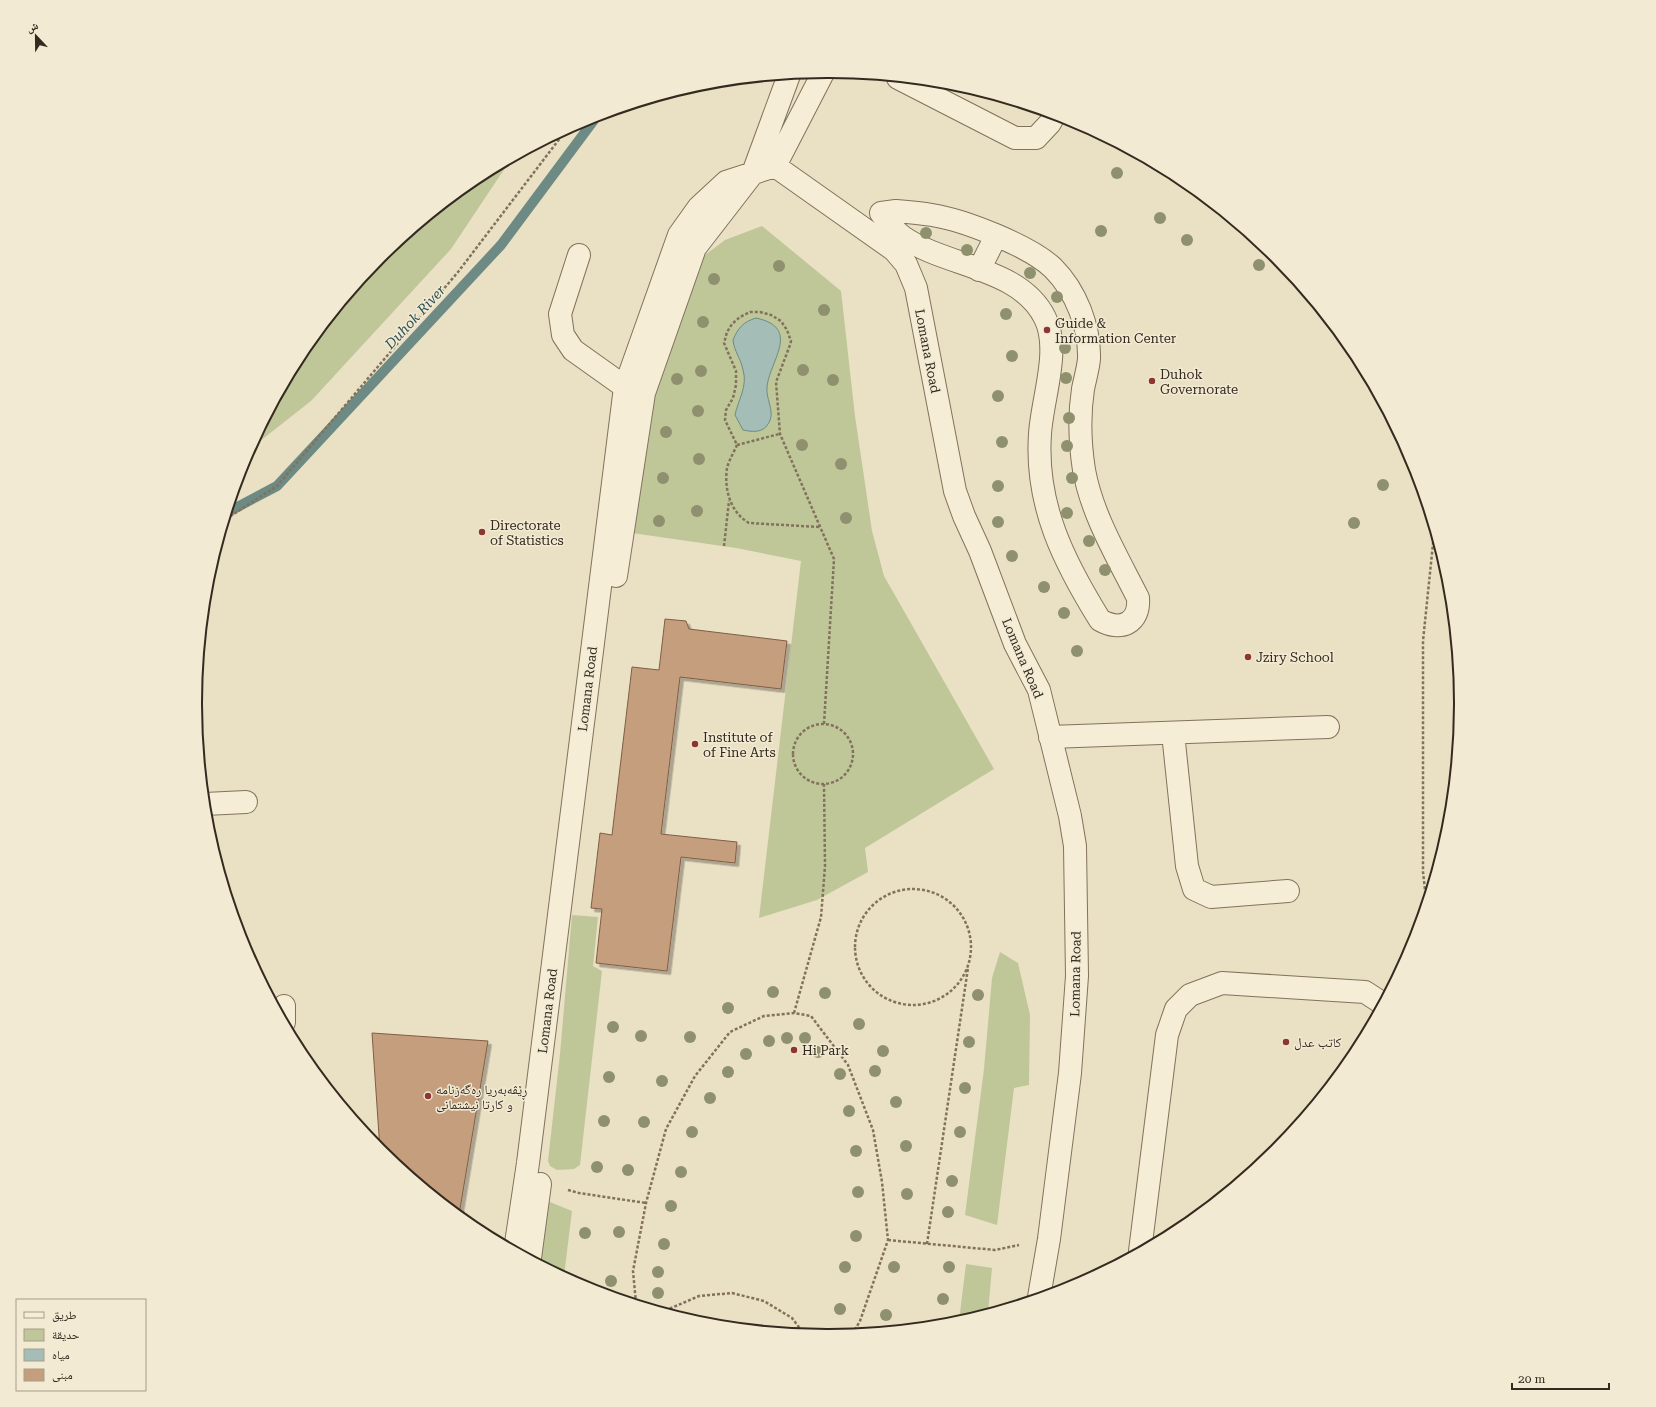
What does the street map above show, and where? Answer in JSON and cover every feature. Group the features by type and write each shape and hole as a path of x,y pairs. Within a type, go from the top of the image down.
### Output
{"street":[{"path":"775,166 821,78"},
{"name":"Lomana Road","path":"531,1253 572,911 609,624 644,393 695,248 753,173 788,79"},
{"path":"907,83 1015,138 1036,138 1051,120"},
{"name":"Lomana Road","path":"516,1245 528,1163 625,387 678,235 699,206 726,182 775,166 894,250 906,264 916,288 955,491 964,516 980,550 1015,644 1039,690 1070,816 1075,846 1077,976 1070,1073 1049,1239 1040,1292"},
{"path":"823,200 881,213 896,211 934,215 996,236 1026,249 1053,268 1074,295 1086,325 1089,359 1083,390 1081,431 1084,471 1095,509 1138,598 1139,608 1135,617 1128,623 1118,626 1109,625 1100,620 1065,559 1052,529 1044,498 1040,466 1040,434 1051,344 1045,318 1030,296 1008,281 939,256 919,246 902,236 881,213"},
{"path":"979,270 996,236"},
{"path":"579,255 560,314 563,335 573,350 625,387"},
{"path":"1050,737 1328,727"},
{"path":"1173,733 1187,866 1194,889 1211,897 1288,891"},
{"path":"211,804 246,802"},
{"path":"1141,1245 1167,1035 1176,1009 1190,994 1222,983 1365,992 1378,1001"}],"path":[{"path":"232,515 276,486 458,272 560,139"},
{"path":"737,445 725,420 726,410 733,398 736,385 736,371 724,342 727,332 732,324 740,317 750,312 760,312 771,315 781,321 787,330 791,341 776,382 780,434 834,559 824,724"},
{"path":"737,445 780,434"},
{"path":"724,546 729,500 726,486 727,466 737,445"},
{"path":"729,500 739,517 749,523 819,527"},
{"path":"1425,889 1423,872 1423,641 1433,546"},
{"path":"824,724 834,726 848,737 852,745 853,754 847,772 833,782 824,784 816,783 801,774 793,758 794,749 801,734 808,728 824,724"},
{"path":"794,1013 821,917 825,866 824,784"},
{"path":"927,1244 971,946 968,927 959,911 945,898 927,890 908,889 890,894 874,904 862,918 855,937 855,956 861,974 873,989 889,1000 908,1005 927,1003 945,996 959,982 968,965"},
{"path":"636,1299 634,1271 646,1203 666,1129 695,1076 730,1032 764,1016 794,1013 811,1016 848,1065 873,1130 882,1182 888,1240 860,1321 856,1328"},
{"path":"579,1193 646,1203"},
{"path":"888,1240 995,1250"},
{"path":"670,1309 700,1296 732,1293 764,1301 792,1318 800,1328"}],"green space":[{"path":"505,168 451,249 311,401 261,441 286,391 308,356 358,291 386,261 447,207 480,183"},
{"path":"762,226 841,291 855,416 872,531 884,576 994,769 865,848 868,872 817,900 759,918 801,561 736,548 632,533 647,399 701,258 725,240"},
{"path":"572,915 598,917 593,966 602,971 580,1165 574,1169 557,1170 550,1166 548,1161 560,1054"},
{"path":"1000,952 1018,963 1030,1015 1029,1085 1014,1088 997,1225 965,1215 984,1069 992,978"},
{"path":"545,1200 572,1211 565,1270 537,1256"},
{"path":"966,1264 992,1268 988,1308 960,1315"}],"water":[{"path":"756,318 770,323 778,330 780,347 767,388 771,411 770,420 766,427 754,431 743,430 735,415 743,387 744,376 733,340 742,326 748,321"}],"building":[{"path":"665,619 686,621 689,629 787,641 781,689 680,677 661,834 737,842 735,863 681,857 667,971 596,963 602,909 591,908 600,833 612,835 632,667 659,670"},
{"name":"ڕێڤەبەریا رەگەزنامە و کارتا نیشتمانی","path":"372,1033 488,1041 460,1209 416,1174 379,1139"}],"waterway":[{"name":"Duhok River","path":"234,509 277,486 501,245 590,126"}],"place":[{"name":"Guide & Information Center","path":"1047,330"},
{"name":"Duhok Governorate","path":"1152,381"},
{"name":"Directorate of Statistics","path":"482,532"},
{"name":"Jziry School","path":"1248,657"},
{"name":"Institute of of Fine Arts","path":"695,744"},
{"name":"كاتب عدل","path":"1286,1042"},
{"name":"Hi Park","path":"794,1050"},
{"name":"ڕێڤەبەریا رەگەزنامە و کارتا نیشتمانی","path":"428,1096"}]}
